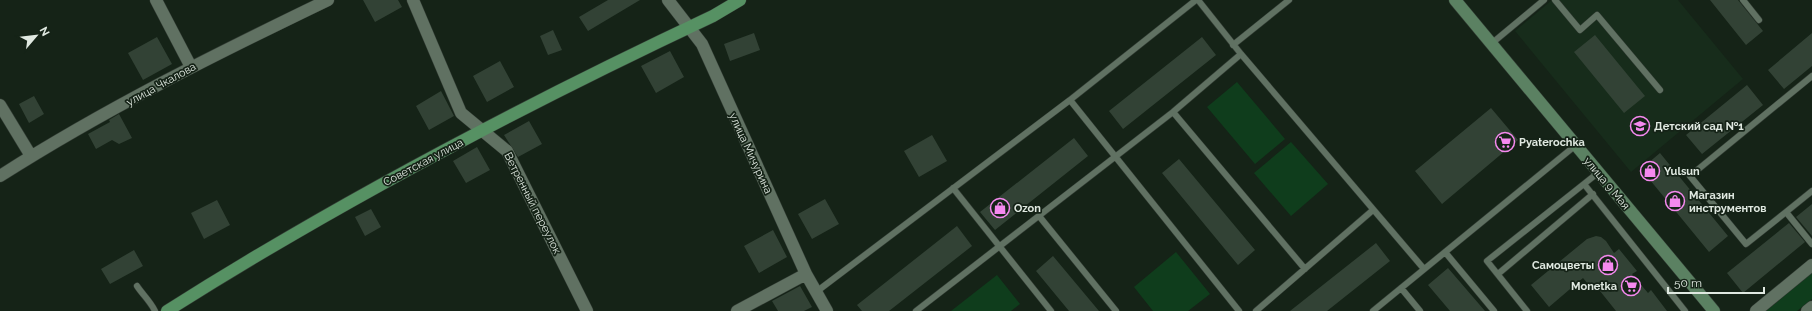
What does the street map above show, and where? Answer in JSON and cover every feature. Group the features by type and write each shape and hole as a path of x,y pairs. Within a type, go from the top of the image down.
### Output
{"main road":[{"name":"Советская улица","path":"167,311 346,203 482,130 740,0"},
{"name":"улица 9 Мая","path":"1455,0 1714,311"}],"street":[{"path":"156,0 191,67"},
{"name":"улица Чкалова","path":"0,176 31,156 191,67 328,0"},
{"name":"Ветренный переулок","path":"413,0 461,113 507,150 587,311"},
{"name":"улица Мичурина","path":"668,0 702,44 806,274 827,311"},
{"path":"0,105 31,156"},
{"path":"1756,311 1812,265"},
{"path":"737,311 806,274"},
{"path":"1807,311 1812,307"}],"lane":[{"path":"816,292 1070,100 1197,0 1233,45 1424,269"},
{"path":"1233,45 1289,0"},
{"path":"1491,44 1544,0"},
{"path":"1555,0 1580,30 1597,15 1660,90"},
{"path":"1743,0 1759,20"},
{"path":"916,311 923,309 1039,216 1173,112 1241,54"},
{"path":"1812,76 1690,176 1746,244 1812,190"},
{"path":"1070,100 1239,311"},
{"path":"1173,112 1305,269"},
{"path":"1373,311 1576,145"},
{"path":"1527,311 1487,260 1598,172"},
{"path":"1584,184 1686,311"},
{"path":"953,188 1051,311"},
{"path":"1498,274 1593,194"},
{"path":"1256,311 1373,210"},
{"path":"1786,212 1812,244"},
{"path":"1039,216 1116,311"},
{"path":"1445,252 1494,311"},
{"path":"137,286 142,295 150,301 155,311"},
{"path":"1401,288 1420,311"}],"shaded area":[{"name":"Детский сад №1","path":"1552,0 1678,0 1743,79 1631,172 1515,31"}],"green space":[{"path":"1237,82 1285,139 1255,164 1207,107"},
{"path":"1291,142 1328,184 1291,216 1254,173"},
{"path":"1176,252 1210,294 1188,311 1153,311 1134,287"},
{"path":"1812,273 1812,299 1797,311 1766,311"},
{"path":"997,275 1020,304 1011,311 951,311"}],"building":[{"path":"363,0 398,0 402,7 375,22"},
{"path":"608,0 640,0 588,31 579,17"},
{"path":"1710,0 1738,0 1763,31 1746,45"},
{"path":"553,30 562,50 548,55 540,36"},
{"path":"754,33 760,50 730,61 724,44"},
{"path":"1812,33 1812,66 1784,89 1768,70"},
{"path":"1595,35 1645,96 1624,113 1574,52"},
{"path":"157,37 172,64 143,80 128,53"},
{"path":"1202,37 1216,55 1123,129 1109,111"},
{"path":"670,51 684,77 656,93 641,66"},
{"path":"500,61 514,87 487,102 473,76"},
{"path":"1747,85 1763,105 1702,154 1686,135"},
{"path":"441,91 454,116 429,130 416,106"},
{"path":"34,96 44,114 29,123 19,104"},
{"path":"1491,108 1518,140 1442,204 1415,171"},
{"path":"119,114 132,138 119,144 112,140 96,149 88,134 110,122 109,120"},
{"path":"529,121 542,144 518,157 504,135"},
{"path":"932,135 947,161 919,177 904,151"},
{"path":"1074,138 1088,156 995,230 980,212"},
{"path":"477,147 490,170 466,183 453,161"},
{"path":"1660,153 1728,236 1709,252 1641,169"},
{"path":"1179,159 1255,250 1238,265 1162,173"},
{"path":"825,199 839,224 812,239 798,214"},
{"path":"217,200 230,225 204,239 191,213"},
{"path":"1812,204 1812,236 1796,217"},
{"path":"371,209 381,227 365,236 355,217"},
{"path":"1789,223 1805,242 1743,293 1727,273"},
{"path":"957,226 972,246 889,311 862,311 857,305"},
{"path":"773,230 787,257 759,273 744,246"},
{"path":"1596,236 1601,237 1606,241 1614,253 1619,249 1637,271 1632,274 1648,293 1651,290 1667,311 1616,311 1596,286 1593,290 1583,278 1549,307 1531,285 1587,239"},
{"path":"1376,243 1390,261 1327,311 1290,311"},
{"path":"134,250 143,266 110,284 101,269"},
{"path":"1053,256 1099,311 1069,311 1036,271"},
{"path":"1448,268 1485,311 1450,311 1428,285"},
{"path":"800,286 812,307 804,311 778,311 772,301"}],"place":[{"name":"Детский сад №1","path":"1640,126"},
{"name":"Pyaterochka","path":"1505,142"},
{"name":"Yulsun","path":"1650,171"},
{"name":"Магазин инструментов","path":"1675,201"},
{"name":"Ozon","path":"1000,208"},
{"name":"Самоцветы","path":"1608,265"},
{"name":"Monetka","path":"1631,286"}]}
